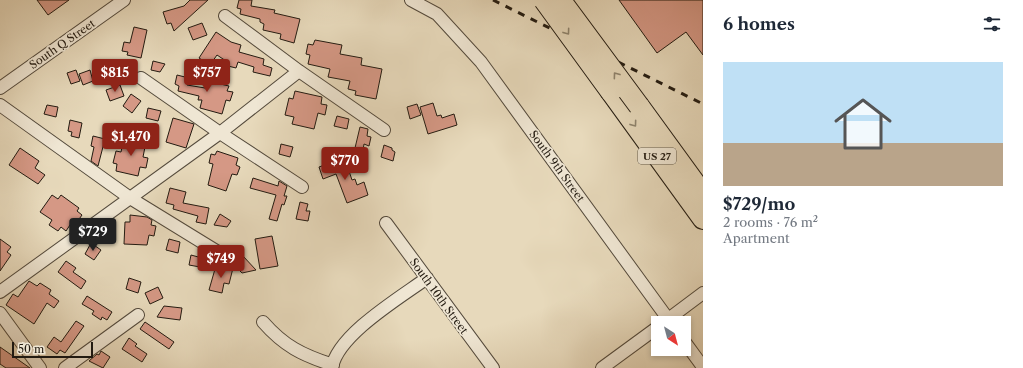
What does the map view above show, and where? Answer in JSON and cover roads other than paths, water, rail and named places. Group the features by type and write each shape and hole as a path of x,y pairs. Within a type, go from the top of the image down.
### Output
{"highway":[{"name":"US 27","path":"544,0 703,219"},
{"name":"US 27","path":"563,3 703,194"}],"street":[{"name":"South Q Street","path":"0,88 124,0"},
{"name":"South 9th Street","path":"411,0 437,14 481,62 663,316"},
{"path":"225,16 299,71 384,130"},
{"path":"0,292 220,133 299,71"},
{"path":"141,78 220,133 302,187"},
{"path":"0,105 130,198 218,252"},
{"name":"South 10th Street","path":"386,223 493,368"},
{"path":"263,322 277,338 289,347 332,366 348,341 360,326 426,278"},
{"path":"673,316 703,293"},
{"path":"0,313 40,368"},
{"path":"65,368 138,316"},
{"path":"602,368 651,332"},
{"path":"691,351 703,367"}],"railway":[{"path":"493,0 703,104"}]}
